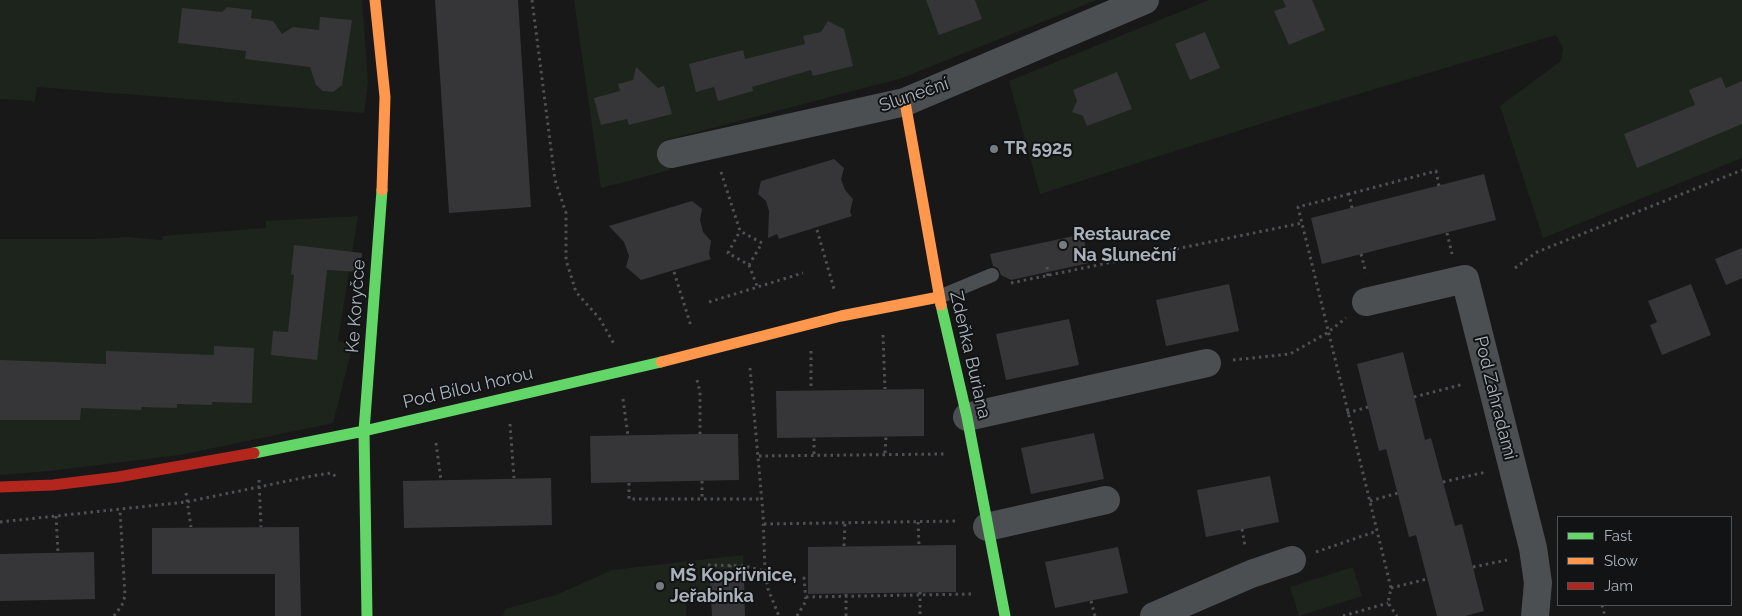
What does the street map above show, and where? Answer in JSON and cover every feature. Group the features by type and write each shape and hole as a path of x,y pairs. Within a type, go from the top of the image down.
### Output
{"street":[{"name":"Ke Koryčce","path":"367,616 364,431 385,156 385,97 375,0"},
{"name":"Sluneční","path":"671,154 905,102 1145,0"},
{"name":"Zdeňka Buriana","path":"905,102 939,297 967,417 974,524 1005,616"},
{"name":"Pod Zahradami","path":"1366,302 1465,279 1532,548 1538,583 1535,616"},
{"name":"Pod Bílou horou","path":"0,487 53,485 118,477 364,431 618,371 746,338 878,308 939,297"},
{"path":"967,417 1207,363"},
{"path":"974,524 1106,500"},
{"path":"1154,616 1251,574 1292,560"}],"lane":[{"path":"939,297 992,275"}],"path":[{"path":"532,0 555,180 566,213 566,260 576,292 600,319 614,344 628,436"},
{"path":"713,145 740,231 762,243 749,265"},
{"path":"1514,268 1537,252 1742,170"},
{"path":"1398,616 1388,603 1391,588 1327,333 1298,207 1436,171 1438,186"},
{"path":"1350,194 1352,208"},
{"path":"992,275 1012,284 1302,223"},
{"path":"817,230 841,316"},
{"path":"740,231 728,253 749,265 757,286"},
{"path":"1047,268 1048,276"},
{"path":"674,272 694,352 700,392 700,434"},
{"path":"709,302 802,273"},
{"path":"1207,363 1290,354 1327,333 1366,302"},
{"path":"878,308 885,344 885,389"},
{"path":"806,325 812,359 811,390"},
{"path":"746,338 759,456 765,571 768,589 779,616"},
{"path":"1414,397 1472,382"},
{"path":"507,396 514,478"},
{"path":"1347,413 1368,407"},
{"path":"431,414 441,480"},
{"path":"885,453 886,436"},
{"path":"814,438 814,454"},
{"path":"255,452 261,527"},
{"path":"759,456 885,453 956,454"},
{"path":"1443,482 1494,470"},
{"path":"0,522 120,511 186,502 332,473 338,480"},
{"path":"114,616 122,605 124,596 118,477"},
{"path":"702,482 702,499"},
{"path":"629,483 629,499 760,499"},
{"path":"53,485 58,553"},
{"path":"1370,501 1398,493"},
{"path":"844,546 845,522"},
{"path":"764,524 918,522 974,524"},
{"path":"918,522 918,545"},
{"path":"1242,530 1245,544"},
{"path":"1292,560 1377,531"},
{"path":"1473,567 1515,559"},
{"path":"708,565 730,565 765,571"},
{"path":"730,565 731,576"},
{"path":"797,616 806,601 804,578 808,578"},
{"path":"1391,588 1428,579"},
{"path":"920,594 920,616"},
{"path":"806,597 977,594"},
{"path":"846,595 846,616"},
{"path":"1091,601 1095,616"},
{"path":"1343,616 1388,603"}],"shaded area":[{"path":"0,0 362,0 368,82 364,113 37,87 35,101 0,99"},
{"path":"574,0 1097,0 902,78 663,141 670,170 601,188"},
{"path":"1209,0 1742,0 1742,158 1543,238 1500,106 1561,61 1563,48 1556,35 1285,116 1040,194 1009,81"},
{"path":"358,216 338,341 353,344 333,423 180,455 0,475 0,239 98,239 128,237 162,240 163,236 266,228 266,221"},
{"name":"MŠ Kopřivnice, Jeřabinka","path":"743,555 744,577 711,577 711,602 686,603 686,616 503,616 505,609 556,595 612,570"},
{"path":"1353,567 1362,596 1299,616 1290,587"}],"building":[{"path":"435,0 518,0 531,207 449,213"},
{"path":"926,0 975,0 982,19 939,35"},
{"path":"1283,0 1312,0 1325,30 1289,45 1274,11 1286,7"},
{"path":"227,7 252,10 251,18 273,21 282,34 293,27 319,30 320,17 352,20 342,85 333,92 323,91 316,85 310,67 245,59 246,51 178,43 182,8 222,12"},
{"path":"828,21 844,29 853,66 813,76 811,70 752,87 753,91 718,101 714,87 696,92 689,64 743,50 745,59 805,44 803,36 821,32"},
{"path":"1205,32 1220,68 1190,80 1175,44"},
{"path":"636,67 658,88 664,86 672,114 629,125 627,119 601,125 594,98 620,91 618,84 633,80"},
{"path":"1117,72 1132,109 1087,126 1083,116 1072,112 1077,101 1073,90"},
{"path":"1721,77 1726,88 1742,81 1742,124 1637,168 1624,134 1695,105 1689,90"},
{"path":"834,159 844,168 841,179 845,190 853,199 850,212 852,216 779,239 777,234 768,238 769,211 766,201 758,194 761,181"},
{"path":"1484,174 1496,220 1322,264 1311,218"},
{"path":"692,201 702,209 700,220 703,232 711,241 709,254 711,259 641,280 626,267 629,256 624,242 609,226"},
{"path":"1083,234 1089,263 1011,280 1001,275 998,268 993,266 990,254"},
{"path":"294,245 362,253 360,272 327,270 317,360 271,355 273,331 288,332 294,275 291,274"},
{"path":"1742,248 1742,278 1726,285 1715,259"},
{"path":"1229,284 1239,331 1166,346 1156,300"},
{"path":"1691,284 1711,335 1662,355 1650,325 1657,322 1648,301"},
{"path":"1069,319 1079,365 1006,380 996,334"},
{"path":"214,346 254,348 252,403 212,402 212,405 177,404 177,408 142,407 141,410 81,408 80,420 0,420 0,360 106,364 106,351 214,355"},
{"path":"1403,352 1425,440 1431,438 1455,526 1462,524 1484,611 1465,616 1437,616 1416,535 1409,537 1386,449 1379,451 1357,364"},
{"path":"924,389 924,436 777,438 776,391"},
{"path":"1094,433 1104,479 1031,494 1021,448"},
{"path":"738,434 739,480 591,483 590,436"},
{"path":"1270,476 1279,522 1206,537 1197,490"},
{"path":"551,478 552,525 404,528 403,481"},
{"path":"299,527 301,616 275,616 275,574 152,574 152,528"},
{"path":"956,545 956,592 808,594 808,547"},
{"path":"1118,547 1128,593 1055,608 1045,562"},
{"path":"94,552 95,599 0,601 0,554"},
{"path":"710,577 744,577 745,616 712,616"}],"traffic: fast":[{"path":"367,616 364,431 382,190"},
{"path":"941,305 967,417 1005,616"},
{"path":"254,453 364,431 661,362"}],"traffic: slow":[{"path":"375,0 385,97 382,190"},
{"path":"905,102 941,305"},
{"path":"661,362 841,316 939,297"}],"traffic: jam":[{"path":"0,487 53,485 118,477 254,453"}],"place":[{"name":"TR 5925","path":"994,149"},
{"name":"Restaurace Na Sluneční","path":"1063,245"},
{"name":"MŠ Kopřivnice, Jeřabinka","path":"660,586"}]}
